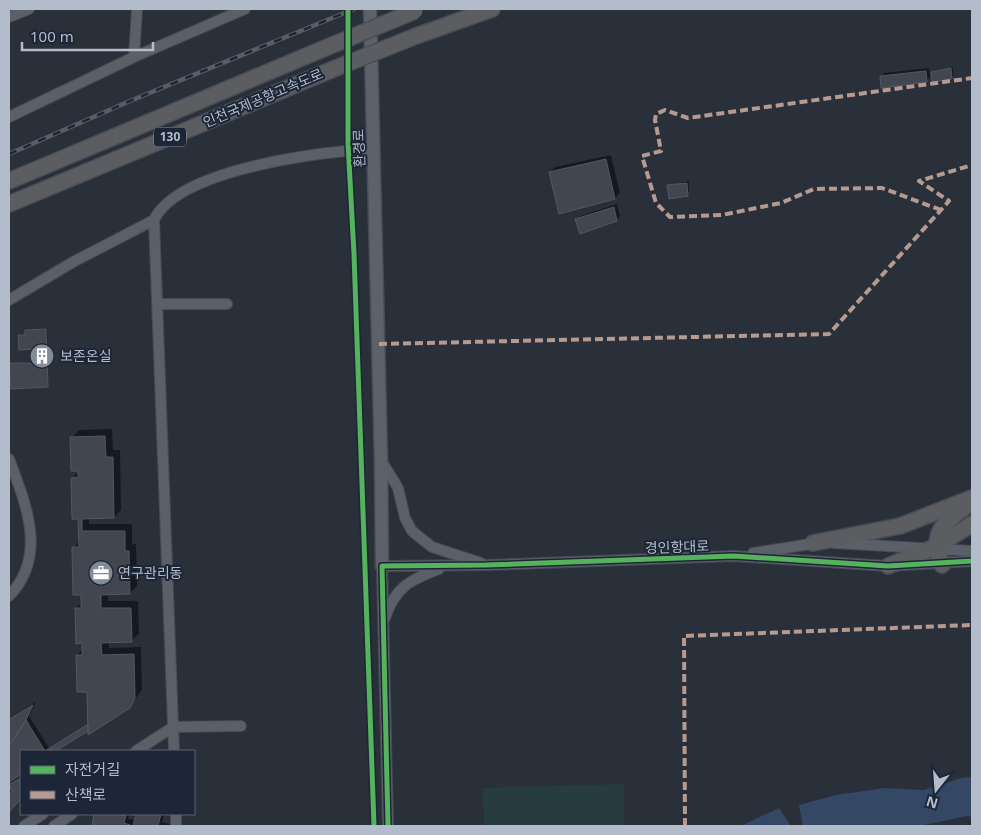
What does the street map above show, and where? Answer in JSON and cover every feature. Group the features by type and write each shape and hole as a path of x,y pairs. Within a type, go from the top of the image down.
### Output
{"highway":[{"name":"인천국제공항고속도로","path":"9,204 331,70 416,36 492,9"},
{"name":"인천국제공항고속도로","path":"9,181 418,10"},
{"path":"813,543 900,526 972,500"},
{"path":"942,564 935,547 937,538 948,520 972,500"},
{"path":"888,566 935,547 972,524"}],"main road":[{"name":"환경로","path":"370,9 382,566"}],"street":[{"path":"9,17 29,9"},
{"path":"134,57 137,9"},
{"path":"9,117 134,57 245,9"},
{"path":"174,750 154,220 158,211 170,200 230,172 316,154 374,149"},
{"path":"9,300 74,262 154,220"},
{"path":"158,304 227,304"},
{"path":"9,460 29,516 32,543 25,572 19,584 9,596"},
{"path":"381,460 398,488 405,518 412,531 432,547 486,565"},
{"name":"경인항대로","path":"734,556 813,543 935,547 972,551"},
{"name":"경인항대로","path":"382,566 445,567 734,556 888,566 972,561"},
{"name":"환경로","path":"382,566 388,826"},
{"path":"383,652 386,618 397,592 418,577 445,567"},
{"path":"138,750 173,727 241,726"},
{"path":"24,826 41,815"},
{"path":"54,826 70,815"}],"green space":[{"path":"624,784 624,826 484,826 483,788"}],"water":[{"path":"972,777 972,817 967,816 919,826 803,826 799,805 836,795 885,788 924,790 961,778"},
{"path":"779,808 791,826 741,826"}],"building":[{"path":"951,68 952,79 932,82 931,72"},
{"path":"926,71 927,82 881,88 880,76"},
{"path":"606,159 615,199 559,214 549,172"},
{"path":"687,183 688,196 669,199 667,185"},
{"path":"614,207 617,221 580,234 575,219"},
{"name":"보존온실","path":"46,329 48,387 11,389 9,363 37,363 37,349 19,350 18,335 25,335 25,330"},
{"name":"연구관리동","path":"105,436 106,457 113,457 114,518 82,519 82,531 125,531 125,551 129,551 130,594 101,595 101,608 131,608 132,642 101,643 102,655 134,654 135,698 130,708 88,735 87,692 77,692 76,655 82,655 82,643 76,644 75,608 81,608 81,595 73,595 72,547 79,547 78,519 72,519 71,478 78,477 78,471 71,471 70,437"},
{"path":"33,705 26,720 9,746 9,719"},
{"path":"26,720 44,750 20,750 20,775 9,782 9,746"},
{"path":"88,724 88,731 58,750 47,750"},
{"path":"20,780 20,800 9,812 9,795 12,792 9,785"},
{"path":"94,815 126,815 124,823 133,826 92,826"},
{"path":"136,815 161,815 158,826 133,826"}],"railway":[{"path":"9,154 130,101 354,9"}],"marked path":[{"path":"941,210 882,188 814,189 781,203 722,215 670,217 656,203 642,156 661,151 655,120 656,114 665,110 688,118 972,78"},
{"path":"379,344 829,334 949,201 919,181 972,165"},
{"path":"685,826 684,636 972,625"}],"cycle path":[{"path":"348,9 348,143 354,254 374,826"},
{"path":"388,826 382,566 486,565 734,556 888,566 972,561"}],"place":[{"name":"보존온실","path":"42,356"},
{"name":"연구관리동","path":"101,573"}]}
